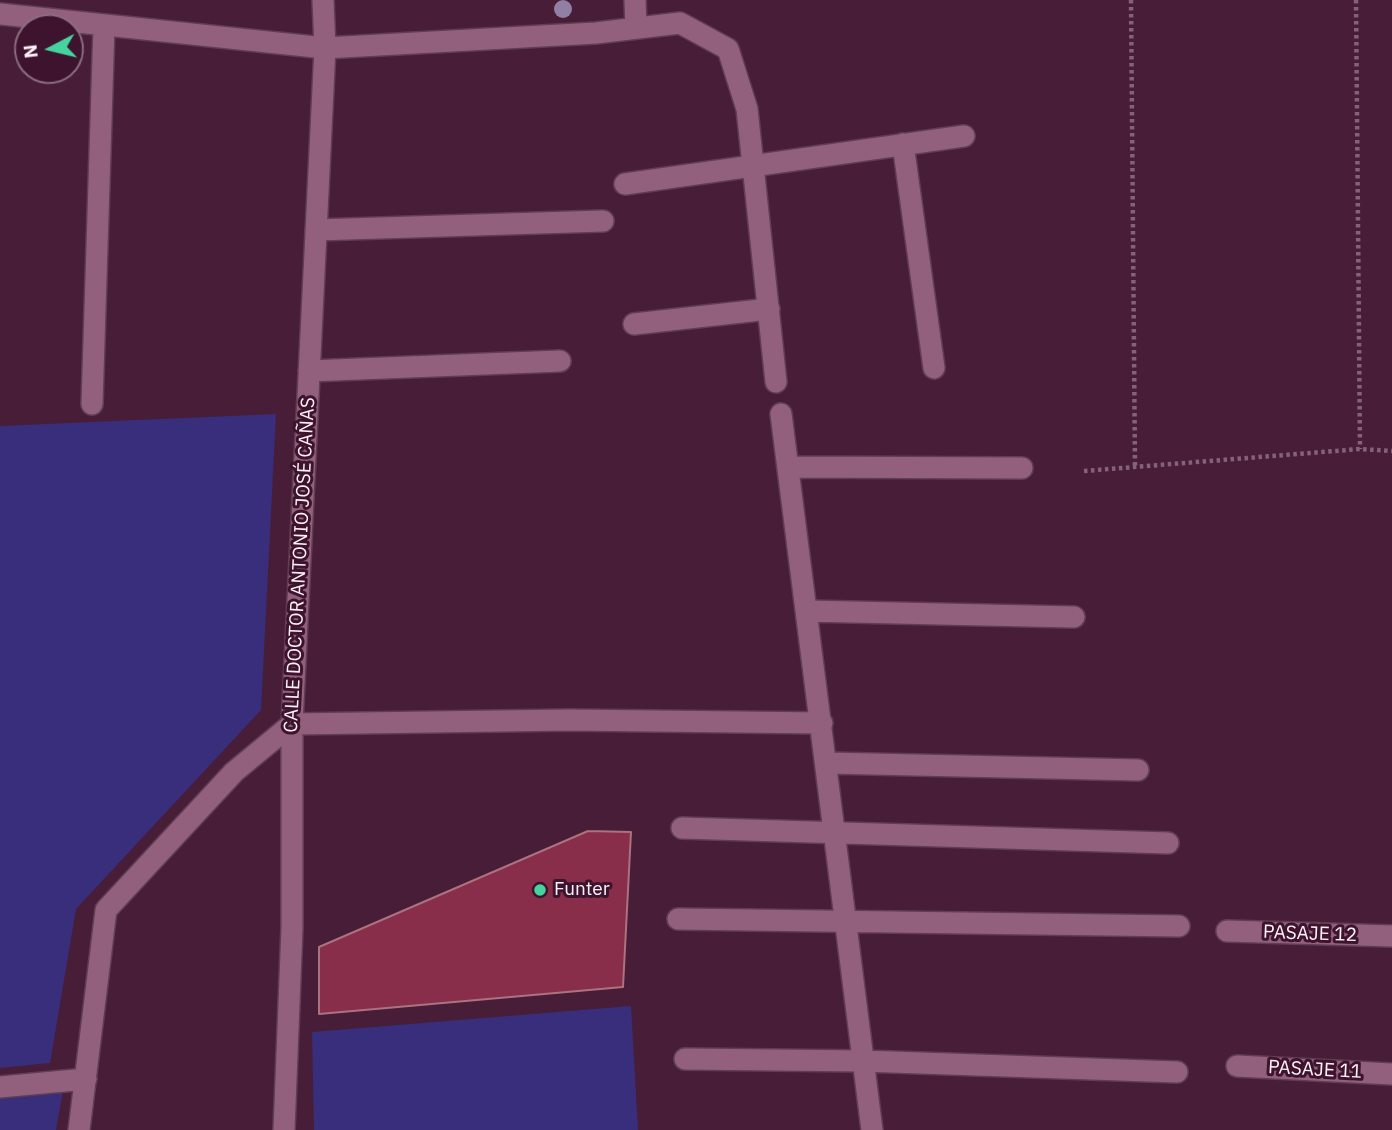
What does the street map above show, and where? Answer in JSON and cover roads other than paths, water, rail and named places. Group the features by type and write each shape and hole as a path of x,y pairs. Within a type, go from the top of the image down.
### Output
{"street":[{"name":"CALLE DOCTOR ANTONIO JOSÉ CAÑAS","path":"284,1130 292,928 292,724 325,48 323,0"},
{"path":"635,0 636,28"},
{"path":"0,15 325,48 596,33 680,23 728,49 747,109 776,382"},
{"path":"92,404 104,26"},
{"path":"625,184 964,136"},
{"path":"903,144 934,368"},
{"path":"316,230 603,221"},
{"path":"634,324 769,309"},
{"path":"309,371 560,361"},
{"path":"781,414 872,1130"},
{"path":"788,467 1022,468"},
{"path":"807,611 1074,617"},
{"path":"79,1130 106,910 234,772 292,724 569,720 822,723"},
{"path":"827,763 1138,770"},
{"path":"682,828 1168,843"},
{"path":"678,919 1178,926"},
{"name":"PASAJE 12","path":"1227,931 1392,936"},
{"path":"685,1059 863,1061 1177,1072"},
{"name":"PASAJE 11","path":"1237,1066 1392,1074"},
{"path":"0,1087 86,1079"}],"place":[{"name":"Funter","path":"540,890"}]}
